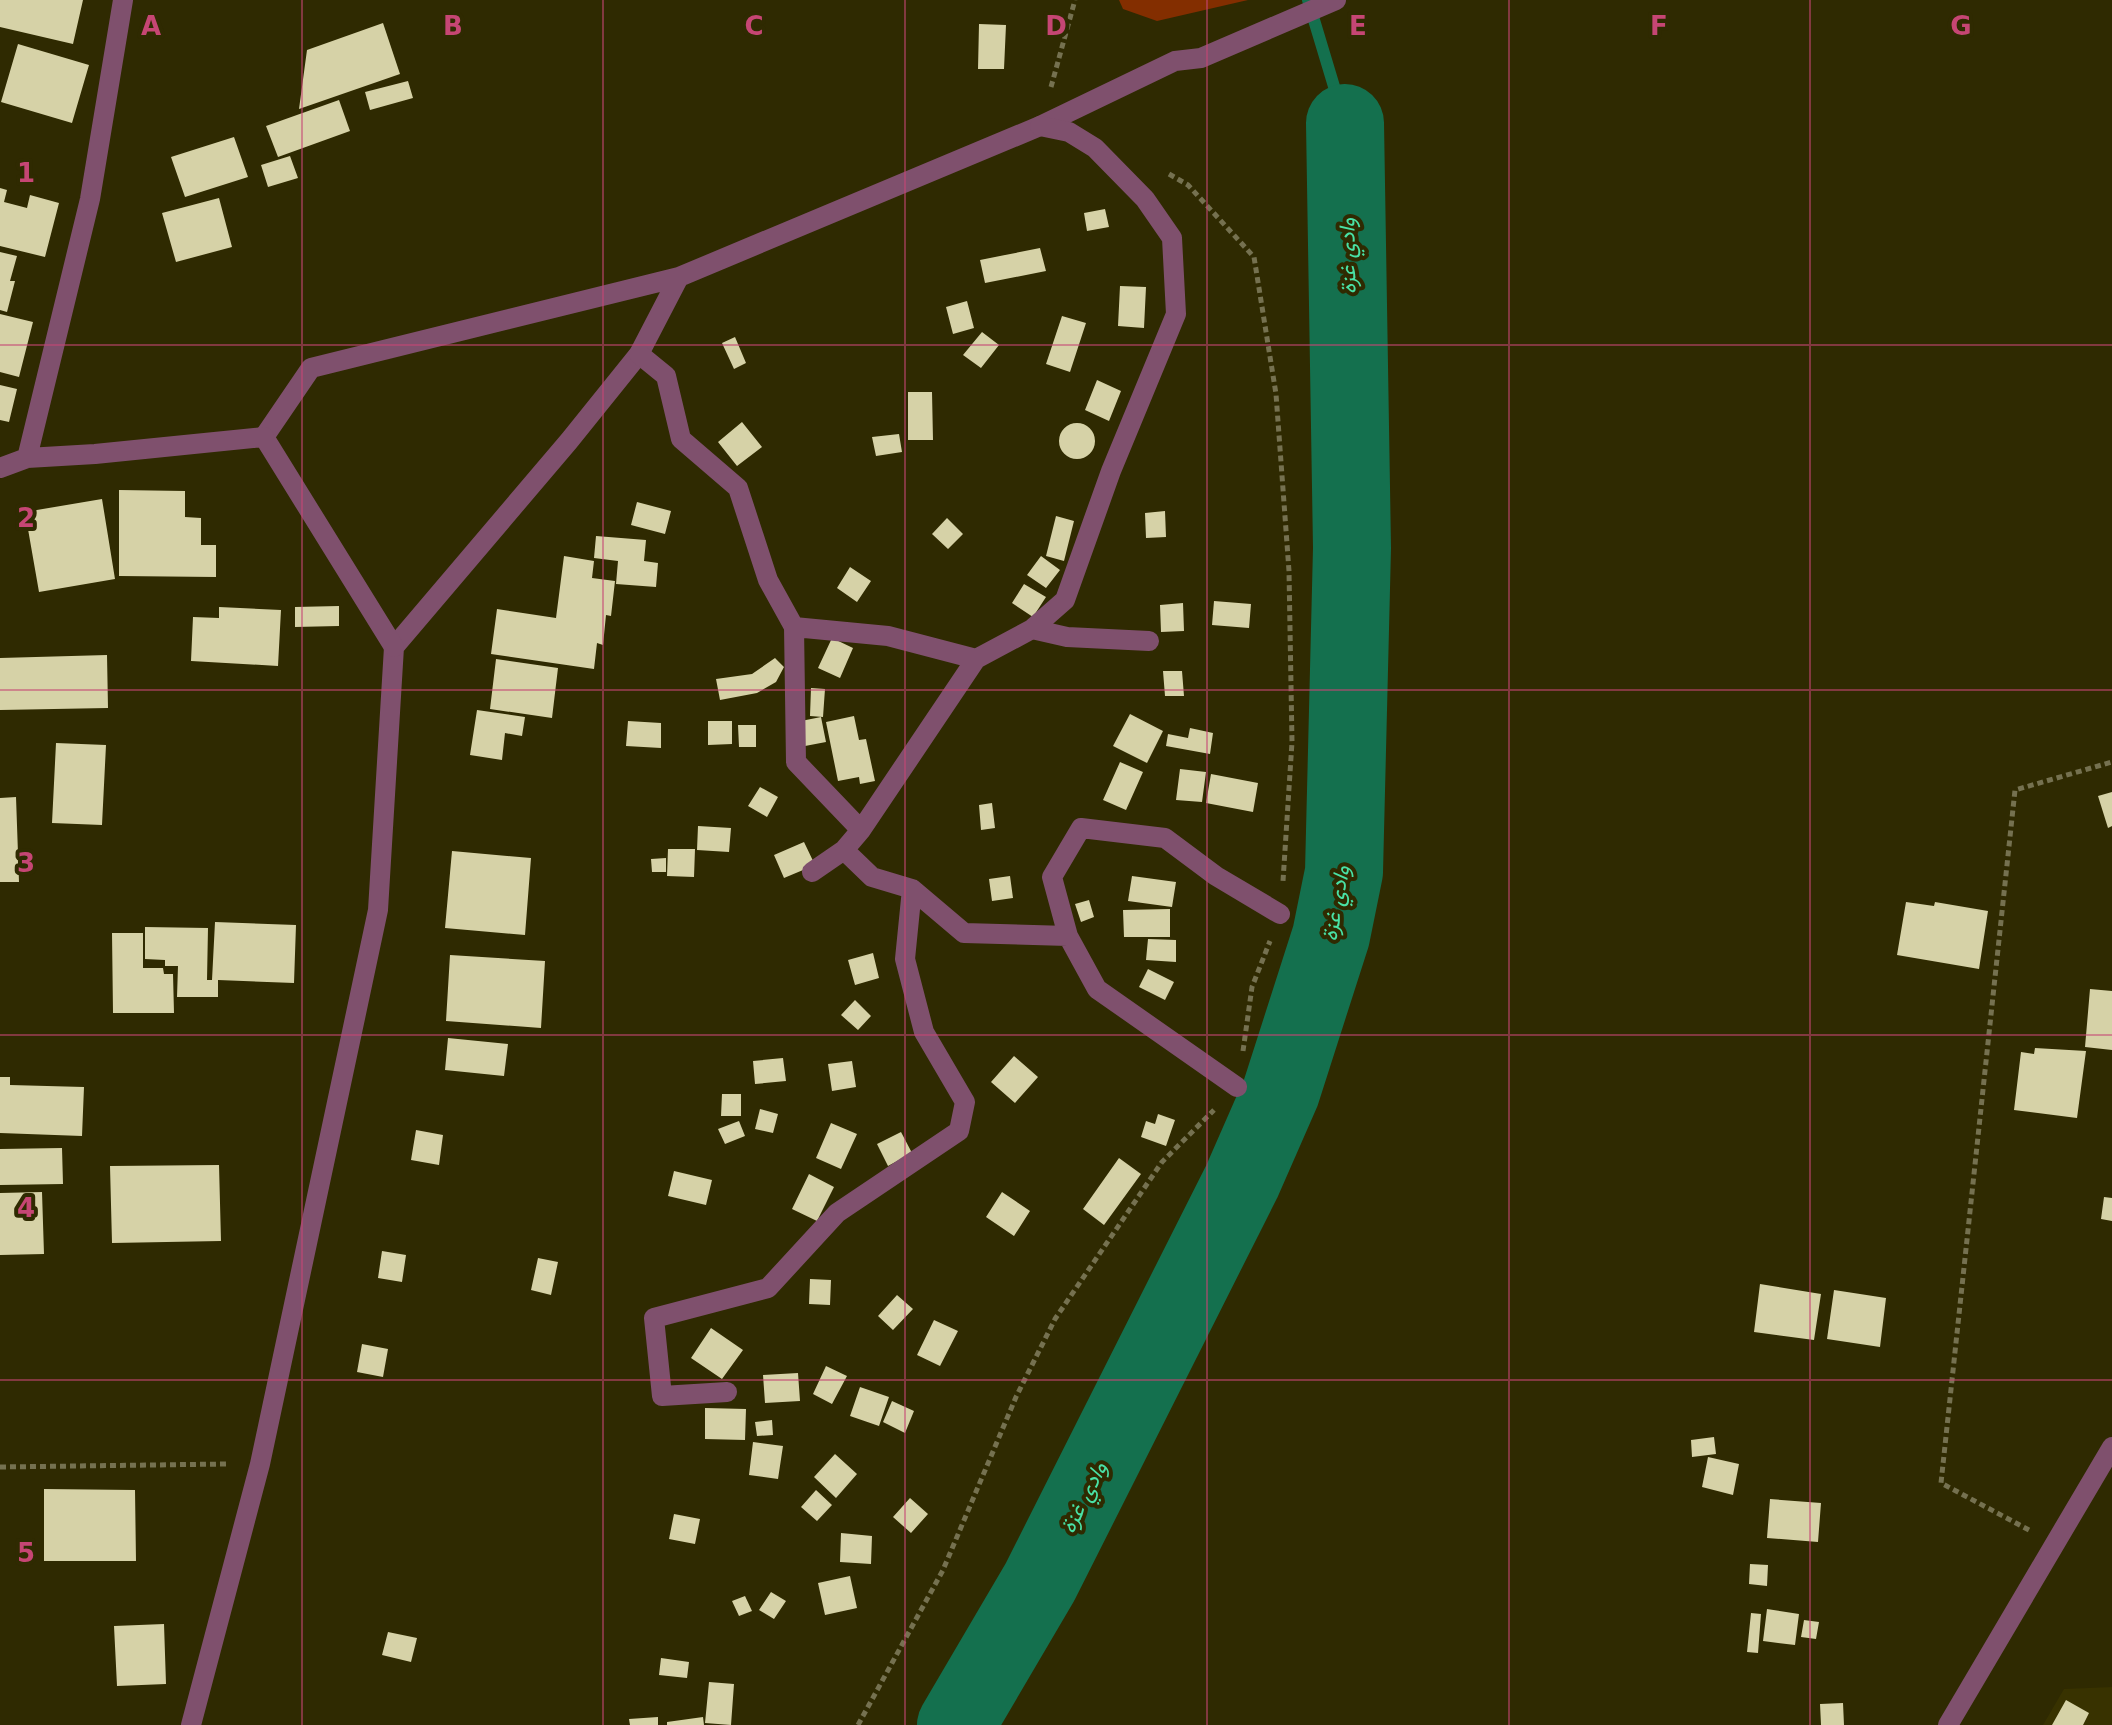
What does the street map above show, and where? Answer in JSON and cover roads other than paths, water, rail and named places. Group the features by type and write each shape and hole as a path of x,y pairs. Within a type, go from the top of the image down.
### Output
{"street":[{"path":"27,458 90,199 123,0"},
{"path":"0,468 27,458 264,437 311,368 679,277 1040,126 1175,61 1201,58 1336,0"},
{"path":"812,872 844,850 861,830 976,659 1032,629 1065,600 1111,471 1176,314 1172,238 1145,199 1095,148 1069,132 1040,126"},
{"path":"394,647 639,354 679,277"},
{"path":"639,354 666,376 681,439 738,488 768,580 794,627 796,762 861,830"},
{"path":"191,1725 260,1464 378,910 394,647 264,437"},
{"path":"794,627 888,636 976,659"},
{"path":"1032,629 1067,637 1149,641"},
{"path":"1237,1087 1097,989 1068,936 1052,877 1081,828 1165,838 1216,876 1280,914"},
{"path":"844,850 872,877 912,889 964,933 1068,936"},
{"path":"727,1392 662,1396 654,1318 768,1288 837,1213 959,1131 965,1102 924,1032 905,959 912,889"},
{"path":"1948,1725 2112,1447"}],"waterway":[{"name":"وادي غزة","path":"1308,0 1345,123"},
{"name":"وادي غزة","path":"956,1725 1040,1582 1242,1181 1281,1092 1331,936 1344,872 1352,548 1345,123"}]}
